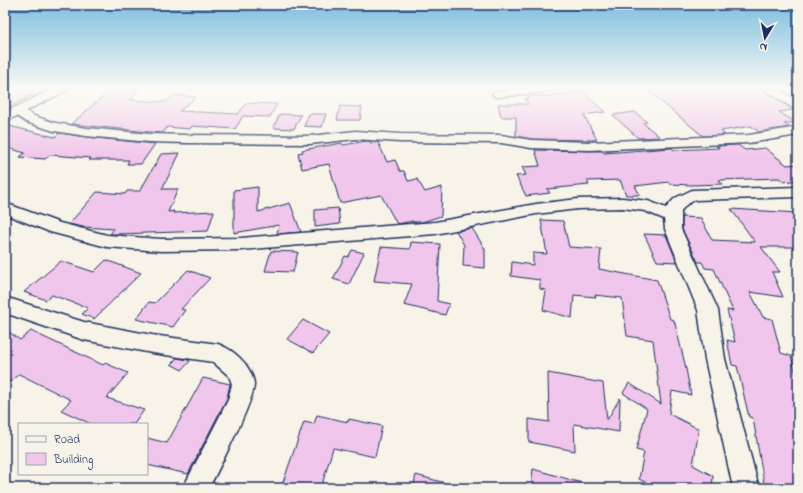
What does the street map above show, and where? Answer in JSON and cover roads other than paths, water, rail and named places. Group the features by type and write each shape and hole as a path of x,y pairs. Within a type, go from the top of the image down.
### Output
{"street":[{"path":"11,114 54,127 67,129 150,138 186,139 310,140 355,135 400,138 501,139 531,144 588,146 749,139 798,131"},
{"path":"746,488 715,359 708,310 673,229 671,216 678,202 692,195 798,192"},
{"path":"5,208 56,228 107,241 161,245 241,244 436,228 536,209 578,204 623,203 648,206 671,216"},
{"path":"5,305 84,331 152,344 218,353 238,370 243,384 238,403 196,488"}]}
